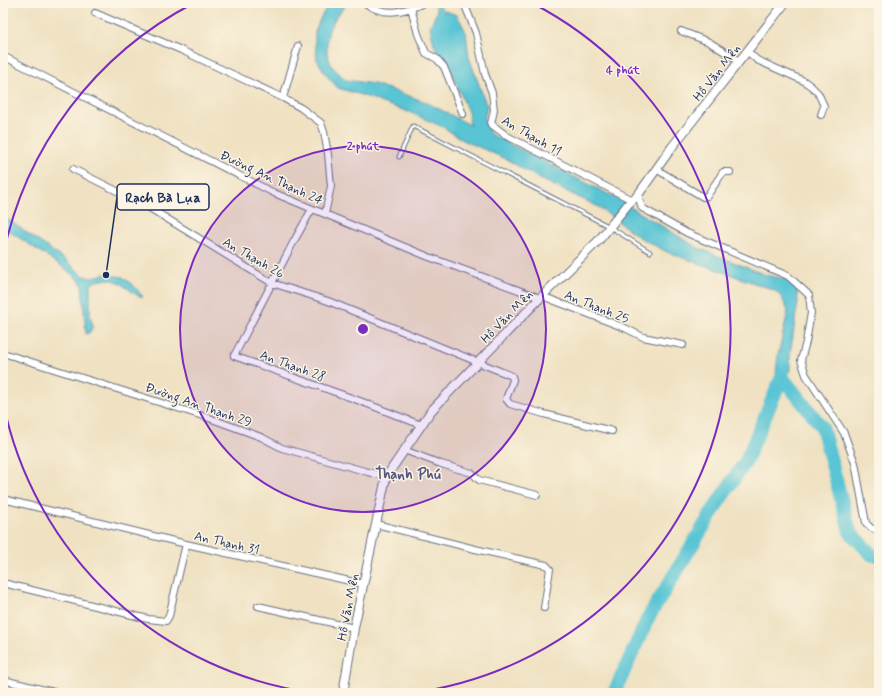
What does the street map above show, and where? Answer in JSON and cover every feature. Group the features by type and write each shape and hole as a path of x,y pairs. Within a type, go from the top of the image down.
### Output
{"street":[{"path":"365,3 373,9 383,12 399,11 424,3"},
{"name":"An Thạnh 11","path":"464,3 476,34 485,74 492,93 494,110 491,124 507,136 633,200"},
{"name":"Hồ Văn Mên","path":"343,693 354,628 386,477 431,411 541,297 599,240 633,200 782,4"},
{"path":"412,8 418,34 426,53 436,59 444,67 464,114"},
{"path":"95,12 282,98 301,108 322,123 328,154 331,186 325,214"},
{"path":"681,30 709,42 739,62"},
{"path":"282,98 298,46"},
{"path":"747,51 758,60 804,81 812,87 818,93 824,106 821,115"},
{"name":"Đường An Thạnh 24","path":"3,56 274,193 429,257 541,297"},
{"name":"An Thạnh 26","path":"73,169 143,204 272,283 328,301 512,376 513,380 506,399 510,404 612,431"},
{"path":"656,169 703,197 707,196 723,172 730,172"},
{"path":"633,200 642,208 687,233 788,276 809,295 811,313 801,360 806,375 844,433 855,463 866,523 871,528 879,531"},
{"path":"272,283 312,209"},
{"name":"An Thạnh 28","path":"272,283 234,356 360,401 421,425"},
{"name":"An Thạnh 25","path":"541,297 643,336 683,345"},
{"name":"Đường An Thạnh 29","path":"3,353 202,416 262,438 282,448 386,477"},
{"path":"404,450 441,464 472,473 479,480 537,495"},
{"path":"3,500 186,544"},
{"path":"376,524 546,565 550,569 544,608"},
{"name":"An Thạnh 31","path":"3,583 148,619 166,622 169,616 186,544 363,584"},
{"path":"258,606 354,628"},
{"path":"3,680 58,693"}],"lane":[{"path":"399,157 413,126 612,225 650,252"}],"water":[{"path":"329,3 348,3 335,18 329,30 327,40 327,53 331,65 346,80 374,84 426,102 470,125 468,112 447,61 439,56 434,44 430,26 437,12 435,5 439,3 442,10 457,15 466,32 469,57 487,107 484,120 490,134 614,197 698,248 766,275 789,280 797,289 798,302 790,354 790,372 776,374 778,355 788,311 782,298 774,290 667,252 639,237 597,206 540,179 506,159 463,140 443,127 409,112 338,88 327,76 317,60 315,43 315,32"},
{"path":"3,216 68,262 82,275 91,278 104,274 123,277 135,287 143,297 138,296 119,282 109,279 96,281 91,284 90,315 93,326 90,332 86,334 82,286 80,281 63,267 3,227"}],"waterway":[{"path":"614,693 648,618 719,501 746,461 782,377 822,427 850,532 872,555 879,555"}],"place":[{"name":"Rạch Bà Lụa","path":"106,275"}],"district":[{"name":"Thạnh Phú","path":"408,474"}]}
